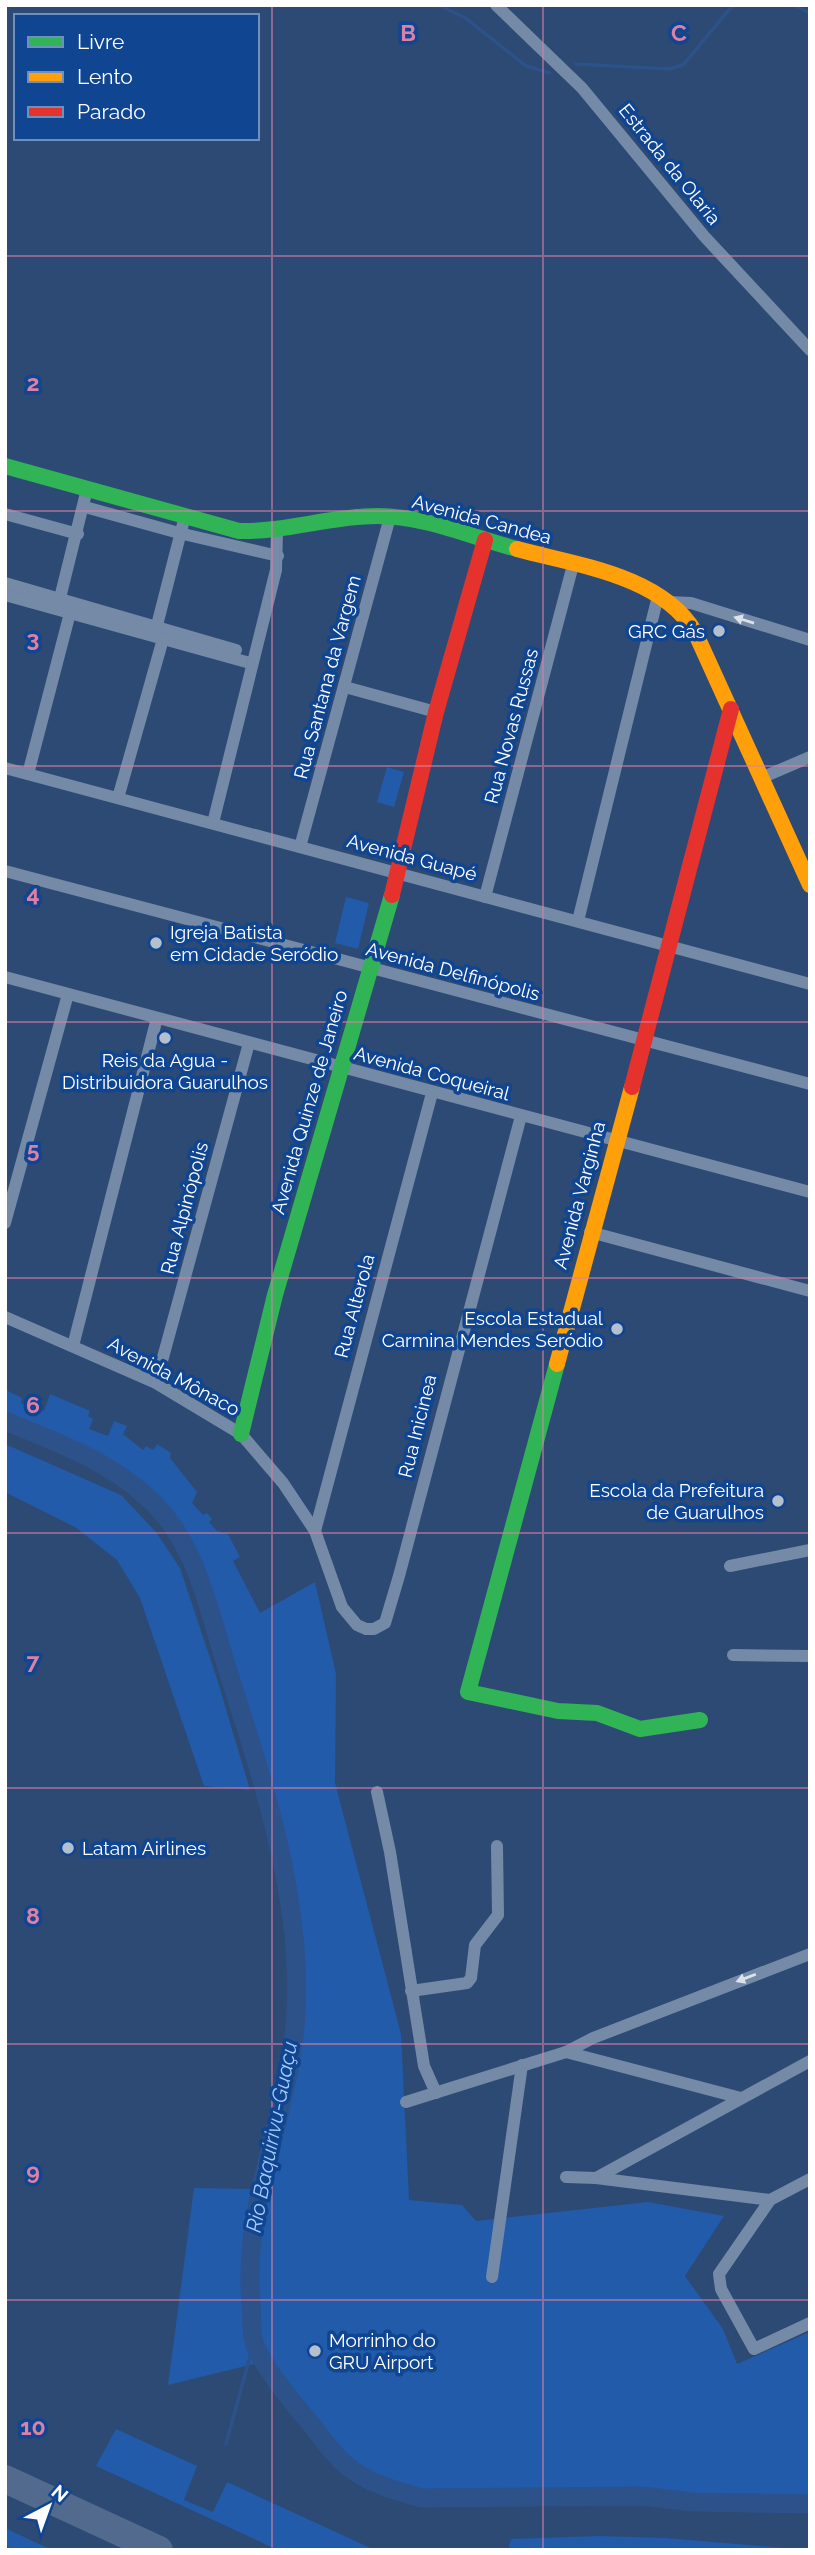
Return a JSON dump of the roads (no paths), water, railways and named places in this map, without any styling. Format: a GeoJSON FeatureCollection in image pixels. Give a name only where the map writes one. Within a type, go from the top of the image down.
{"type":"FeatureCollection","features":[{"type":"Feature","properties":{"kind":"street","name":"Estrada da Olaria"},"geometry":{"type":"LineString","coordinates":[[496,5],[582,88],[704,236],[810,350]]}},
{"type":"Feature","properties":{"kind":"street","name":"Avenida Candea"},"geometry":{"type":"LineString","coordinates":[[5,466],[239,531],[277,531],[358,518],[390,517],[573,565],[634,584],[663,599]]}},
{"type":"Feature","properties":{"kind":"street"},"geometry":{"type":"LineString","coordinates":[[28,774],[88,489]]}},
{"type":"Feature","properties":{"kind":"street"},"geometry":{"type":"LineString","coordinates":[[85,507],[278,556]]}},
{"type":"Feature","properties":{"kind":"street"},"geometry":{"type":"LineString","coordinates":[[5,514],[78,534]]}},
{"type":"Feature","properties":{"kind":"street"},"geometry":{"type":"LineString","coordinates":[[118,798],[185,516]]}},
{"type":"Feature","properties":{"kind":"street","name":"Rua Santana da Vargem"},"geometry":{"type":"LineString","coordinates":[[300,847],[390,517]]}},
{"type":"Feature","properties":{"kind":"street"},"geometry":{"type":"LineString","coordinates":[[213,823],[278,556],[277,531]]}},
{"type":"Feature","properties":{"kind":"street","name":"Avenida Quinze de Janeiro"},"geometry":{"type":"LineString","coordinates":[[241,1434],[275,1295],[398,873],[436,712],[485,540]]}},
{"type":"Feature","properties":{"kind":"street","name":"Rua Novas Russas"},"geometry":{"type":"LineString","coordinates":[[485,897],[573,565]]}},
{"type":"Feature","properties":{"kind":"street"},"geometry":{"type":"LineString","coordinates":[[5,583],[63,607]]}},
{"type":"Feature","properties":{"kind":"street"},"geometry":{"type":"LineString","coordinates":[[5,595],[63,607],[250,663]]}},
{"type":"Feature","properties":{"kind":"street"},"geometry":{"type":"LineString","coordinates":[[663,599],[691,603],[810,640]]}},
{"type":"Feature","properties":{"kind":"street"},"geometry":{"type":"LineString","coordinates":[[663,599],[691,624],[761,778],[805,862],[810,885]]}},
{"type":"Feature","properties":{"kind":"street"},"geometry":{"type":"LineString","coordinates":[[578,921],[663,599]]}},
{"type":"Feature","properties":{"kind":"street"},"geometry":{"type":"LineString","coordinates":[[158,634],[236,649]]}},
{"type":"Feature","properties":{"kind":"street"},"geometry":{"type":"LineString","coordinates":[[345,687],[436,712]]}},
{"type":"Feature","properties":{"kind":"street","name":"Avenida Varginha"},"geometry":{"type":"LineString","coordinates":[[700,1720],[640,1729],[597,1713],[558,1711],[468,1692],[590,1233],[670,946],[731,709]]}},
{"type":"Feature","properties":{"kind":"street"},"geometry":{"type":"LineString","coordinates":[[761,778],[810,757]]}},
{"type":"Feature","properties":{"kind":"street","name":"Avenida Guapé"},"geometry":{"type":"LineString","coordinates":[[5,768],[810,984]]}},
{"type":"Feature","properties":{"kind":"street","name":"Avenida Delfinópolis"},"geometry":{"type":"LineString","coordinates":[[5,872],[810,1084]]}},
{"type":"Feature","properties":{"kind":"street","name":"Avenida Coqueiral"},"geometry":{"type":"LineString","coordinates":[[5,977],[810,1192]]}},
{"type":"Feature","properties":{"kind":"street"},"geometry":{"type":"LineString","coordinates":[[5,1223],[68,994]]}},
{"type":"Feature","properties":{"kind":"street"},"geometry":{"type":"LineString","coordinates":[[73,1346],[157,1018]]}},
{"type":"Feature","properties":{"kind":"street","name":"Rua Alpinópolis"},"geometry":{"type":"LineString","coordinates":[[156,1384],[248,1043]]}},
{"type":"Feature","properties":{"kind":"street","name":"Rua Alterola"},"geometry":{"type":"LineString","coordinates":[[315,1531],[432,1093]]}},
{"type":"Feature","properties":{"kind":"street","name":"Rua Inicinea"},"geometry":{"type":"LineString","coordinates":[[385,1623],[522,1116]]}},
{"type":"Feature","properties":{"kind":"street"},"geometry":{"type":"LineString","coordinates":[[590,1233],[810,1291]]}},
{"type":"Feature","properties":{"kind":"street","name":"Avenida Mônaco"},"geometry":{"type":"LineString","coordinates":[[5,1317],[156,1384],[241,1434],[283,1483],[315,1531],[348,1617],[366,1629],[374,1629],[385,1623]]}},
{"type":"Feature","properties":{"kind":"street"},"geometry":{"type":"LineString","coordinates":[[730,1566],[810,1550]]}},
{"type":"Feature","properties":{"kind":"street"},"geometry":{"type":"LineString","coordinates":[[733,1655],[810,1656]]}},
{"type":"Feature","properties":{"kind":"street"},"geometry":{"type":"LineString","coordinates":[[377,1792],[390,1852],[424,2066],[436,2093]]}},
{"type":"Feature","properties":{"kind":"street"},"geometry":{"type":"LineString","coordinates":[[411,1991],[467,1983],[471,1978],[475,1945],[498,1915],[497,1846]]}},
{"type":"Feature","properties":{"kind":"street"},"geometry":{"type":"LineString","coordinates":[[406,2102],[566,2052],[593,2038],[810,1954]]}},
{"type":"Feature","properties":{"kind":"street"},"geometry":{"type":"LineString","coordinates":[[593,2038],[592,2047],[601,2061]]}},
{"type":"Feature","properties":{"kind":"street"},"geometry":{"type":"LineString","coordinates":[[566,2052],[741,2098]]}},
{"type":"Feature","properties":{"kind":"street"},"geometry":{"type":"LineString","coordinates":[[596,2178],[810,2061]]}},
{"type":"Feature","properties":{"kind":"street"},"geometry":{"type":"LineString","coordinates":[[492,2277],[522,2065]]}},
{"type":"Feature","properties":{"kind":"street"},"geometry":{"type":"LineString","coordinates":[[566,2176],[770,2200]]}},
{"type":"Feature","properties":{"kind":"street"},"geometry":{"type":"LineString","coordinates":[[810,2179],[770,2200],[719,2274],[721,2289],[754,2349],[810,2323]]}},
{"type":"Feature","properties":{"kind":"waterway"},"geometry":{"type":"LineString","coordinates":[[438,5],[464,17],[526,66],[550,73]]}},
{"type":"Feature","properties":{"kind":"waterway"},"geometry":{"type":"LineString","coordinates":[[576,64],[670,69],[683,65],[733,5]]}},
{"type":"Feature","properties":{"kind":"waterway"},"geometry":{"type":"LineString","coordinates":[[793,5],[810,13]]}},
{"type":"Feature","properties":{"kind":"waterway","name":"Rio Baquirivu-Guaçu"},"geometry":{"type":"LineString","coordinates":[[5,1421],[68,1447],[107,1468],[144,1494],[173,1527],[201,1584],[266,1794],[293,1924],[296,2012],[286,2085],[254,2229],[250,2266],[251,2303],[252,2328],[257,2350],[284,2390],[329,2448],[346,2465],[372,2482],[422,2498],[642,2496],[692,2502],[810,2504]]}},
{"type":"Feature","properties":{"kind":"waterway"},"geometry":{"type":"LineString","coordinates":[[226,2444],[254,2342]]}},
{"type":"Feature","properties":{"kind":"place","name":"GRC Gás"},"geometry":{"type":"Point","coordinates":[719,631]}},
{"type":"Feature","properties":{"kind":"place","name":"Igreja Batista em Cidade Seródio"},"geometry":{"type":"Point","coordinates":[156,943]}},
{"type":"Feature","properties":{"kind":"place","name":"Reis da Agua - Distribuidora Guarulhos"},"geometry":{"type":"Point","coordinates":[165,1038]}},
{"type":"Feature","properties":{"kind":"place","name":"Escola Estadual Carmina Mendes Seródio"},"geometry":{"type":"Point","coordinates":[617,1329]}},
{"type":"Feature","properties":{"kind":"place","name":"Escola da Prefeitura de Guarulhos"},"geometry":{"type":"Point","coordinates":[778,1501]}},
{"type":"Feature","properties":{"kind":"place","name":"Latam Airlines"},"geometry":{"type":"Point","coordinates":[68,1848]}},
{"type":"Feature","properties":{"kind":"place","name":"Morrinho do GRU Airport"},"geometry":{"type":"Point","coordinates":[315,2351]}}]}
